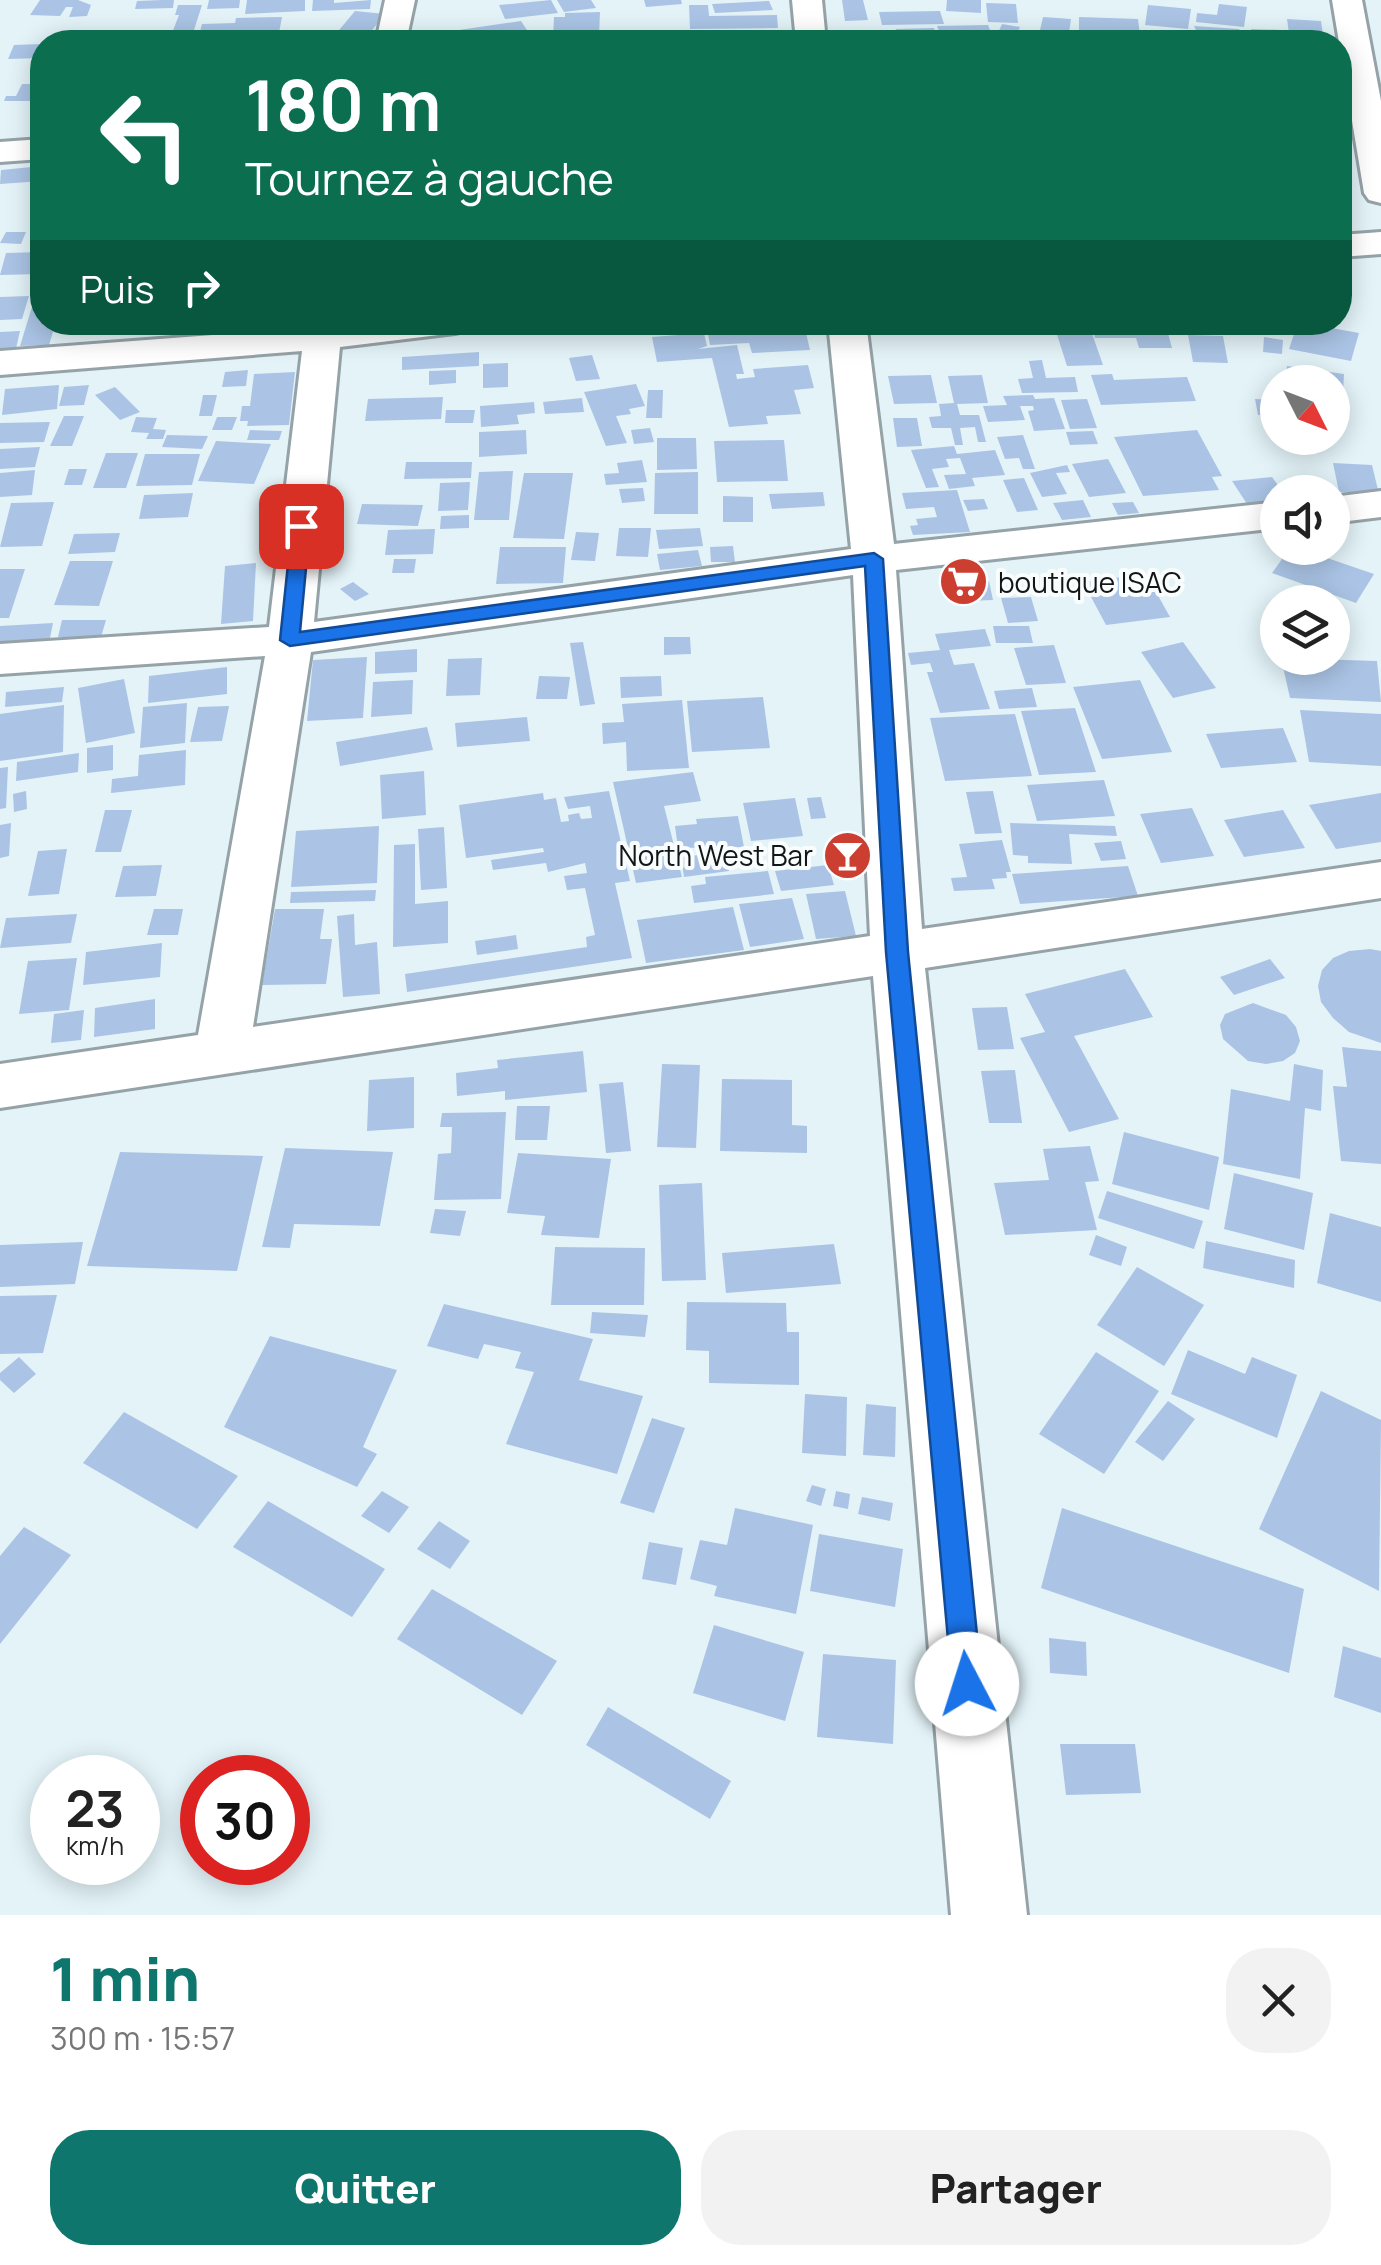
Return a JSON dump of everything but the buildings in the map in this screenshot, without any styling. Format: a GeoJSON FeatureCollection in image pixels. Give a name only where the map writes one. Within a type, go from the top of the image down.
{"type":"FeatureCollection","features":[{"type":"Feature","properties":{"kind":"street"},"geometry":{"type":"LineString","coordinates":[[394,30],[400,0]]}},
{"type":"Feature","properties":{"kind":"street"},"geometry":{"type":"LineString","coordinates":[[807,0],[810,30]]}},
{"type":"Feature","properties":{"kind":"street"},"geometry":{"type":"LineString","coordinates":[[1346,0],[1348,30]]}},
{"type":"Feature","properties":{"kind":"street"},"geometry":{"type":"LineString","coordinates":[[1352,66],[1381,193]]}},
{"type":"Feature","properties":{"kind":"street"},"geometry":{"type":"LineString","coordinates":[[0,152],[30,150]]}},
{"type":"Feature","properties":{"kind":"street"},"geometry":{"type":"LineString","coordinates":[[1352,245],[1381,243]]}},
{"type":"Feature","properties":{"kind":"street"},"geometry":{"type":"LineString","coordinates":[[0,363],[273,335]]}},
{"type":"Feature","properties":{"kind":"street"},"geometry":{"type":"LineString","coordinates":[[222,1053],[290,640],[321,335]]}},
{"type":"Feature","properties":{"kind":"street"},"geometry":{"type":"LineString","coordinates":[[848,335],[874,559],[897,952],[989,1915]]}},
{"type":"Feature","properties":{"kind":"street"},"geometry":{"type":"LineString","coordinates":[[1350,508],[1381,504]]}},
{"type":"Feature","properties":{"kind":"street"},"geometry":{"type":"LineString","coordinates":[[0,659],[290,640],[874,559],[1260,518]]}},
{"type":"Feature","properties":{"kind":"street"},"geometry":{"type":"LineString","coordinates":[[0,1086],[1381,880]]}},
{"type":"Feature","properties":{"kind":"place","name":"boutique ISAC"},"geometry":{"type":"Point","coordinates":[963,582]}},
{"type":"Feature","properties":{"kind":"place","name":"North West Bar"},"geometry":{"type":"Point","coordinates":[848,855]}},
{"type":"Feature","properties":{"kind":"route"},"geometry":{"type":"LineString","coordinates":[[301,526],[290,640],[874,559],[897,952],[967,1684]]}}]}
